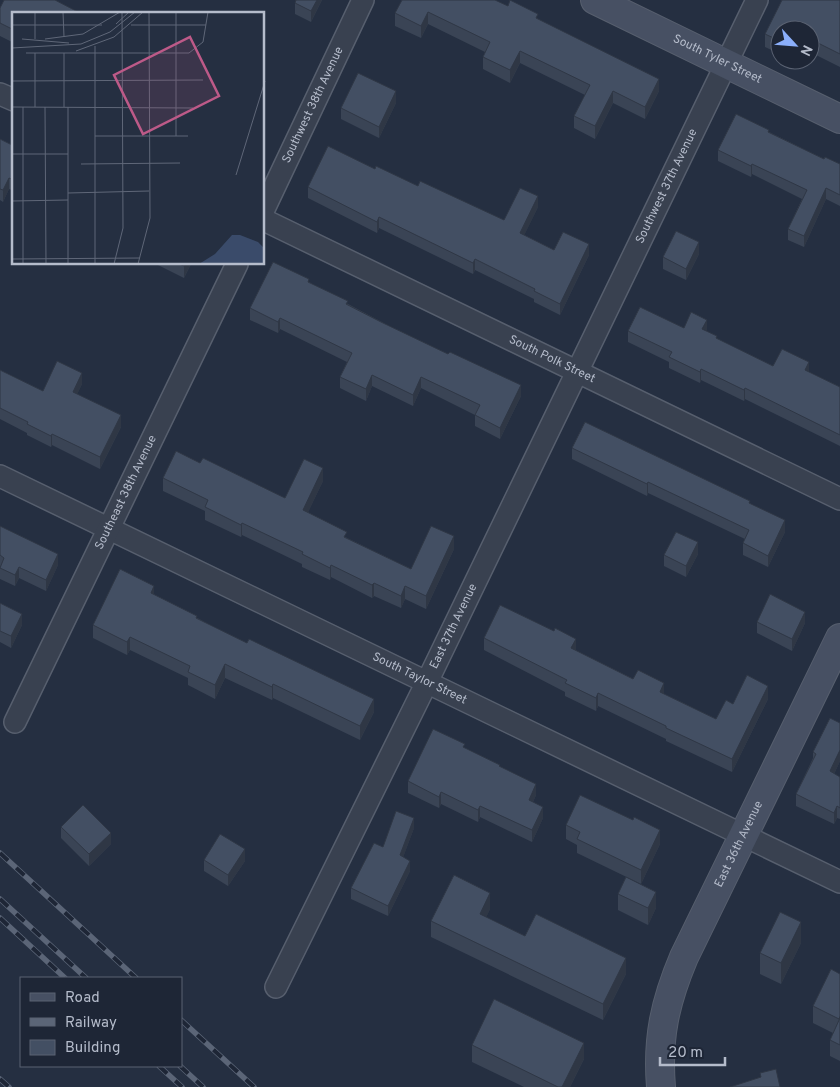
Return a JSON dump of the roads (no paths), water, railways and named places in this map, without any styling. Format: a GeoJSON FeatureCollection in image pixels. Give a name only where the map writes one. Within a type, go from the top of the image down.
{"type":"FeatureCollection","features":[{"type":"Feature","properties":{"kind":"main road","name":"South Tyler Street"},"geometry":{"type":"LineString","coordinates":[[594,0],[840,119]]}},
{"type":"Feature","properties":{"kind":"main road","name":"East 36th Avenue"},"geometry":{"type":"LineString","coordinates":[[661,1087],[659,1058],[670,989],[840,638]]}},
{"type":"Feature","properties":{"kind":"street","name":"Southwest 38th Avenue"},"geometry":{"type":"LineString","coordinates":[[265,207],[363,0]]}},
{"type":"Feature","properties":{"kind":"street","name":"Southwest 37th Avenue"},"geometry":{"type":"LineString","coordinates":[[577,372],[757,0]]}},
{"type":"Feature","properties":{"kind":"street"},"geometry":{"type":"LineString","coordinates":[[0,94],[12,99]]}},
{"type":"Feature","properties":{"kind":"street","name":"South Polk Street"},"geometry":{"type":"LineString","coordinates":[[265,220],[840,499]]}},
{"type":"Feature","properties":{"kind":"street","name":"Southeast 38th Avenue"},"geometry":{"type":"LineString","coordinates":[[15,722],[237,265]]}},
{"type":"Feature","properties":{"kind":"street","name":"East 37th Avenue"},"geometry":{"type":"LineString","coordinates":[[276,987],[427,682],[577,372]]}},
{"type":"Feature","properties":{"kind":"street","name":"South Taylor Street"},"geometry":{"type":"LineString","coordinates":[[0,476],[840,882]]}},
{"type":"Feature","properties":{"kind":"railway"},"geometry":{"type":"LineString","coordinates":[[0,853],[135,977]]}},
{"type":"Feature","properties":{"kind":"railway"},"geometry":{"type":"LineString","coordinates":[[0,899],[85,977]]}},
{"type":"Feature","properties":{"kind":"railway"},"geometry":{"type":"LineString","coordinates":[[0,918],[64,977]]}},
{"type":"Feature","properties":{"kind":"railway"},"geometry":{"type":"LineString","coordinates":[[182,1021],[254,1087]]}},
{"type":"Feature","properties":{"kind":"railway"},"geometry":{"type":"LineString","coordinates":[[160,1067],[182,1087]]}},
{"type":"Feature","properties":{"kind":"railway"},"geometry":{"type":"LineString","coordinates":[[181,1067],[203,1087]]}},
{"type":"Feature","properties":{"kind":"railway"},"geometry":{"type":"LineString","coordinates":[[0,1079],[9,1087]]}}]}
